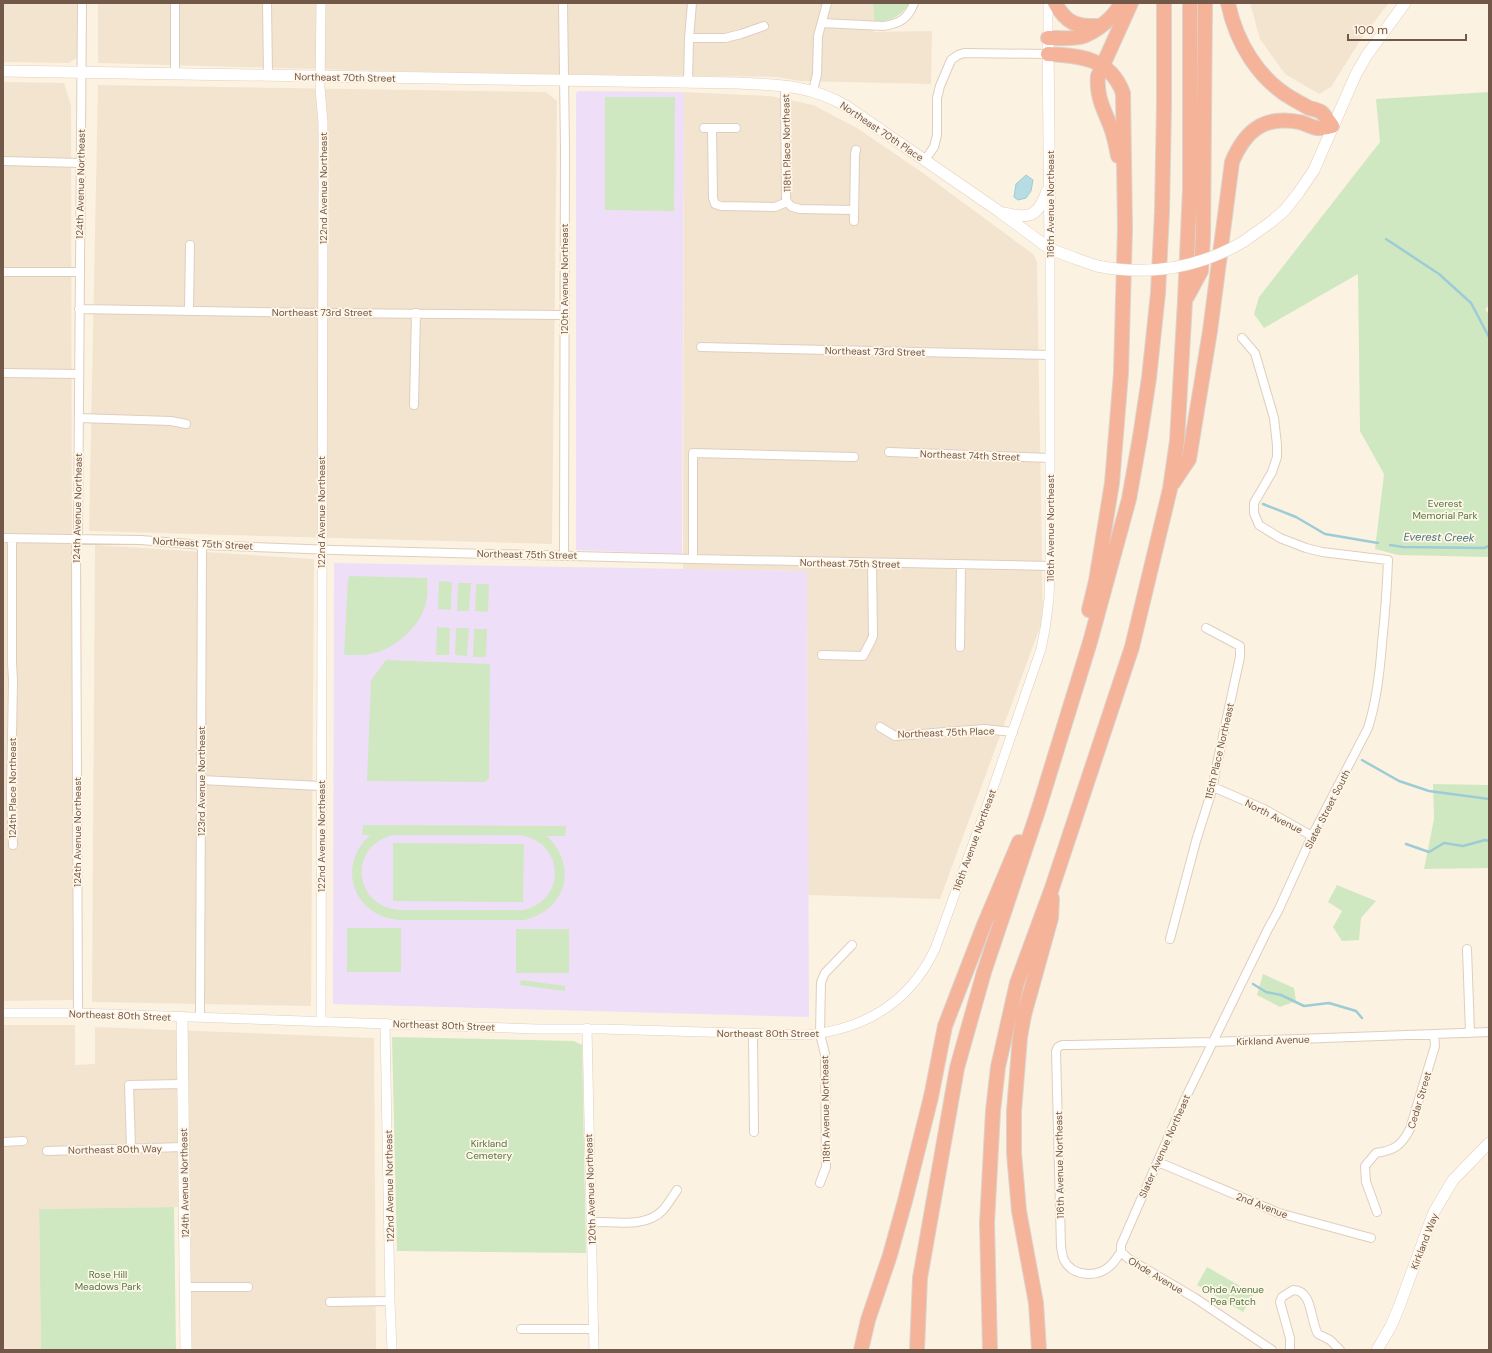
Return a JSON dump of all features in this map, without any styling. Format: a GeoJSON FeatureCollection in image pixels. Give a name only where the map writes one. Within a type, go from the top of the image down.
{"type":"FeatureCollection","features":[{"type":"Feature","properties":{"kind":"highway"},"geometry":{"type":"LineString","coordinates":[[1055,3],[1062,15],[1068,20],[1088,27],[1099,26]]}},
{"type":"Feature","properties":{"kind":"highway"},"geometry":{"type":"LineString","coordinates":[[1048,38],[1081,36],[1090,33],[1108,20],[1121,3]]}},
{"type":"Feature","properties":{"kind":"highway"},"geometry":{"type":"LineString","coordinates":[[1125,195],[1116,141],[1098,95],[1098,76],[1131,3]]}},
{"type":"Feature","properties":{"kind":"highway"},"geometry":{"type":"LineString","coordinates":[[917,1350],[920,1278],[957,1068],[984,972],[1038,811],[1090,642],[1129,499],[1150,371],[1158,293],[1162,212],[1164,3]]}},
{"type":"Feature","properties":{"kind":"highway"},"geometry":{"type":"LineString","coordinates":[[990,1350],[988,1223],[993,1111],[998,1067],[1017,983],[1052,888],[1132,647],[1170,489],[1179,424],[1186,301],[1190,189],[1190,3]]}},
{"type":"Feature","properties":{"kind":"highway"},"geometry":{"type":"LineString","coordinates":[[1186,301],[1200,271],[1203,237],[1205,3]]}},
{"type":"Feature","properties":{"kind":"highway"},"geometry":{"type":"LineString","coordinates":[[1228,3],[1240,40],[1256,65],[1277,88],[1307,107],[1321,112],[1332,126]]}},
{"type":"Feature","properties":{"kind":"highway"},"geometry":{"type":"LineString","coordinates":[[1048,54],[1076,56],[1103,65],[1113,74],[1123,93],[1125,195],[1120,388],[1112,483],[1096,581],[1087,621],[1090,642]]}},
{"type":"Feature","properties":{"kind":"highway"},"geometry":{"type":"LineString","coordinates":[[1170,489],[1189,459],[1210,331],[1232,162],[1246,136],[1254,129],[1266,123],[1279,120],[1302,122],[1318,128],[1332,126]]}},
{"type":"Feature","properties":{"kind":"highway"},"geometry":{"type":"LineString","coordinates":[[861,1350],[868,1320],[890,1255],[905,1201],[931,1096],[945,1026],[984,925],[1026,824],[1038,811]]}},
{"type":"Feature","properties":{"kind":"highway"},"geometry":{"type":"LineString","coordinates":[[1039,1350],[1036,1303],[1019,1211],[1014,1153],[1014,1111],[1020,1037],[1024,1015],[1052,918],[1052,888]]}},
{"type":"Feature","properties":{"kind":"main road","name":"Northeast 70th Place"},"geometry":{"type":"LineString","coordinates":[[688,83],[785,85],[828,96],[846,106],[926,160],[1050,249],[1097,266],[1141,271],[1172,268],[1202,261],[1231,249],[1271,222],[1284,210],[1314,170],[1332,126],[1356,74],[1367,55],[1405,3]]}},
{"type":"Feature","properties":{"kind":"main road","name":"116th Avenue Northeast"},"geometry":{"type":"LineString","coordinates":[[1048,38],[1050,249]]}},
{"type":"Feature","properties":{"kind":"main road","name":"Northeast 70th Street"},"geometry":{"type":"LineString","coordinates":[[3,71],[688,83]]}},
{"type":"Feature","properties":{"kind":"main road"},"geometry":{"type":"LineString","coordinates":[[1000,212],[1023,217],[1039,210],[1043,204],[1049,184]]}},
{"type":"Feature","properties":{"kind":"main road","name":"124th Avenue Northeast"},"geometry":{"type":"LineString","coordinates":[[182,1017],[186,1350]]}},
{"type":"Feature","properties":{"kind":"main road","name":"Kirkland Way"},"geometry":{"type":"LineString","coordinates":[[1377,1350],[1391,1326],[1399,1307],[1434,1212],[1453,1180],[1489,1143]]}},
{"type":"Feature","properties":{"kind":"street","name":"124th Avenue Northeast"},"geometry":{"type":"LineString","coordinates":[[78,1013],[76,549],[78,539],[82,3]]}},
{"type":"Feature","properties":{"kind":"street"},"geometry":{"type":"LineString","coordinates":[[267,3],[268,75]]}},
{"type":"Feature","properties":{"kind":"street","name":"122nd Avenue Northeast"},"geometry":{"type":"LineString","coordinates":[[321,3],[321,76],[323,124],[321,1020]]}},
{"type":"Feature","properties":{"kind":"street","name":"120th Avenue Northeast"},"geometry":{"type":"LineString","coordinates":[[563,3],[565,148],[564,555]]}},
{"type":"Feature","properties":{"kind":"street"},"geometry":{"type":"LineString","coordinates":[[688,83],[689,38],[692,3]]}},
{"type":"Feature","properties":{"kind":"street"},"geometry":{"type":"LineString","coordinates":[[813,91],[817,74],[818,36],[827,3]]}},
{"type":"Feature","properties":{"kind":"street"},"geometry":{"type":"LineString","coordinates":[[822,23],[883,26],[892,25],[901,21],[911,12],[914,3]]}},
{"type":"Feature","properties":{"kind":"street","name":"116th Avenue Northeast"},"geometry":{"type":"LineString","coordinates":[[1048,3],[1048,38]]}},
{"type":"Feature","properties":{"kind":"street"},"geometry":{"type":"LineString","coordinates":[[175,4],[175,74]]}},
{"type":"Feature","properties":{"kind":"street"},"geometry":{"type":"LineString","coordinates":[[689,38],[725,38],[764,26]]}},
{"type":"Feature","properties":{"kind":"street"},"geometry":{"type":"LineString","coordinates":[[926,160],[934,147],[938,135],[938,98],[940,86],[951,60],[954,57],[964,53],[1048,54]]}},
{"type":"Feature","properties":{"kind":"street","name":"118th Place Northeast"},"geometry":{"type":"LineString","coordinates":[[785,85],[787,202]]}},
{"type":"Feature","properties":{"kind":"street"},"geometry":{"type":"LineString","coordinates":[[704,128],[736,128]]}},
{"type":"Feature","properties":{"kind":"street"},"geometry":{"type":"LineString","coordinates":[[712,128],[713,198],[716,204],[721,206],[775,207],[787,202],[792,207],[800,210],[854,210]]}},
{"type":"Feature","properties":{"kind":"street"},"geometry":{"type":"LineString","coordinates":[[854,221],[854,154],[856,150]]}},
{"type":"Feature","properties":{"kind":"street"},"geometry":{"type":"LineString","coordinates":[[3,162],[80,163]]}},
{"type":"Feature","properties":{"kind":"street"},"geometry":{"type":"LineString","coordinates":[[189,310],[190,245]]}},
{"type":"Feature","properties":{"kind":"street","name":"116th Avenue Northeast"},"geometry":{"type":"LineString","coordinates":[[881,1012],[909,988],[928,964],[933,954],[1013,732],[1041,649],[1049,599],[1050,566],[1050,249]]}},
{"type":"Feature","properties":{"kind":"street"},"geometry":{"type":"LineString","coordinates":[[3,272],[79,272]]}},
{"type":"Feature","properties":{"kind":"street","name":"Northeast 73rd Street"},"geometry":{"type":"LineString","coordinates":[[79,309],[322,313],[564,314]]}},
{"type":"Feature","properties":{"kind":"street"},"geometry":{"type":"LineString","coordinates":[[414,405],[416,313]]}},
{"type":"Feature","properties":{"kind":"street","name":"Slater Street South"},"geometry":{"type":"LineString","coordinates":[[1212,1042],[1278,911],[1312,836],[1368,728],[1380,668],[1388,560],[1322,552],[1306,548],[1280,538],[1260,525],[1254,513],[1254,503],[1272,472],[1277,457],[1277,445],[1274,418],[1255,354],[1242,338]]}},
{"type":"Feature","properties":{"kind":"street","name":"Northeast 73rd Street"},"geometry":{"type":"LineString","coordinates":[[701,347],[1050,355]]}},
{"type":"Feature","properties":{"kind":"street"},"geometry":{"type":"LineString","coordinates":[[3,373],[79,374]]}},
{"type":"Feature","properties":{"kind":"street"},"geometry":{"type":"LineString","coordinates":[[79,418],[171,421],[186,424]]}},
{"type":"Feature","properties":{"kind":"street","name":"Northeast 74th Street"},"geometry":{"type":"LineString","coordinates":[[889,452],[1050,458]]}},
{"type":"Feature","properties":{"kind":"street"},"geometry":{"type":"LineString","coordinates":[[693,559],[693,453],[854,457]]}},
{"type":"Feature","properties":{"kind":"street","name":"Northeast 75th Street"},"geometry":{"type":"LineString","coordinates":[[3,538],[140,540],[202,545],[693,559],[1050,566]]}},
{"type":"Feature","properties":{"kind":"street","name":"124th Place Northeast"},"geometry":{"type":"LineString","coordinates":[[12,538],[13,681],[11,797],[13,845]]}},
{"type":"Feature","properties":{"kind":"street","name":"123rd Avenue Northeast"},"geometry":{"type":"LineString","coordinates":[[200,1017],[202,545]]}},
{"type":"Feature","properties":{"kind":"street"},"geometry":{"type":"LineString","coordinates":[[822,655],[863,656],[873,636],[872,563]]}},
{"type":"Feature","properties":{"kind":"street"},"geometry":{"type":"LineString","coordinates":[[960,647],[961,565]]}},
{"type":"Feature","properties":{"kind":"street","name":"115th Place Northeast"},"geometry":{"type":"LineString","coordinates":[[1170,939],[1196,841],[1213,787],[1240,657],[1240,646],[1206,628]]}},
{"type":"Feature","properties":{"kind":"street","name":"Northeast 75th Place"},"geometry":{"type":"LineString","coordinates":[[880,727],[895,736],[984,729],[1013,732]]}},
{"type":"Feature","properties":{"kind":"street"},"geometry":{"type":"LineString","coordinates":[[201,780],[321,786]]}},
{"type":"Feature","properties":{"kind":"street","name":"North Avenue"},"geometry":{"type":"LineString","coordinates":[[1213,787],[1264,809],[1312,836]]}},
{"type":"Feature","properties":{"kind":"street","name":"118th Avenue Northeast"},"geometry":{"type":"LineString","coordinates":[[820,1183],[826,1168],[825,1054],[820,1034],[821,982],[825,973],[852,945]]}},
{"type":"Feature","properties":{"kind":"street"},"geometry":{"type":"LineString","coordinates":[[1467,948],[1470,1033]]}},
{"type":"Feature","properties":{"kind":"street","name":"Northeast 80th Street"},"geometry":{"type":"LineString","coordinates":[[3,1013],[78,1013],[321,1020],[537,1029],[587,1028],[807,1035],[820,1034],[849,1027],[881,1012]]}},
{"type":"Feature","properties":{"kind":"street","name":"122nd Avenue Northeast"},"geometry":{"type":"LineString","coordinates":[[385,1023],[392,1350]]}},
{"type":"Feature","properties":{"kind":"street","name":"120th Avenue Northeast"},"geometry":{"type":"LineString","coordinates":[[587,1028],[594,1350]]}},
{"type":"Feature","properties":{"kind":"street","name":"Kirkland Avenue"},"geometry":{"type":"LineString","coordinates":[[1058,1047],[1062,1045],[1212,1042],[1489,1032]]}},
{"type":"Feature","properties":{"kind":"street"},"geometry":{"type":"LineString","coordinates":[[752,1034],[754,1132]]}},
{"type":"Feature","properties":{"kind":"street","name":"Cedar Street"},"geometry":{"type":"LineString","coordinates":[[1377,1212],[1366,1182],[1365,1166],[1376,1153],[1390,1151],[1399,1145],[1404,1140],[1410,1129],[1435,1046],[1434,1035]]}},
{"type":"Feature","properties":{"kind":"street","name":"Slater Avenue Northeast"},"geometry":{"type":"LineString","coordinates":[[1121,1252],[1121,1245],[1184,1099],[1212,1042]]}},
{"type":"Feature","properties":{"kind":"street","name":"116th Avenue Northeast"},"geometry":{"type":"LineString","coordinates":[[1058,1047],[1056,1051],[1061,1247],[1065,1261],[1072,1269],[1083,1274],[1093,1274],[1102,1271],[1111,1265],[1121,1252]]}},
{"type":"Feature","properties":{"kind":"street"},"geometry":{"type":"LineString","coordinates":[[131,1148],[129,1085],[182,1084]]}},
{"type":"Feature","properties":{"kind":"street"},"geometry":{"type":"LineString","coordinates":[[3,1142],[23,1141]]}},
{"type":"Feature","properties":{"kind":"street","name":"Northeast 80th Way"},"geometry":{"type":"LineString","coordinates":[[47,1151],[183,1148]]}},
{"type":"Feature","properties":{"kind":"street","name":"2nd Avenue"},"geometry":{"type":"LineString","coordinates":[[1158,1162],[1279,1213],[1371,1238]]}},
{"type":"Feature","properties":{"kind":"street"},"geometry":{"type":"LineString","coordinates":[[591,1222],[637,1223],[651,1219],[662,1211],[678,1190]]}},
{"type":"Feature","properties":{"kind":"street","name":"Ohde Avenue"},"geometry":{"type":"LineString","coordinates":[[1121,1252],[1125,1256],[1195,1298],[1272,1350]]}},
{"type":"Feature","properties":{"kind":"street"},"geometry":{"type":"LineString","coordinates":[[185,1287],[248,1287]]}},
{"type":"Feature","properties":{"kind":"street"},"geometry":{"type":"LineString","coordinates":[[1290,1350],[1290,1338],[1280,1302],[1282,1297],[1288,1292],[1297,1290],[1307,1298],[1318,1334],[1330,1340],[1340,1350]]}},
{"type":"Feature","properties":{"kind":"street"},"geometry":{"type":"LineString","coordinates":[[330,1302],[390,1301]]}},
{"type":"Feature","properties":{"kind":"street"},"geometry":{"type":"LineString","coordinates":[[521,1329],[594,1329]]}},
{"type":"Feature","properties":{"kind":"shaded area"},"geometry":{"type":"Polygon","coordinates":[[[3,3],[78,3],[78,57],[69,63],[3,62],[3,3]]]}},
{"type":"Feature","properties":{"kind":"shaded area"},"geometry":{"type":"Polygon","coordinates":[[[98,3],[873,3],[874,32],[932,31],[931,84],[800,81],[776,77],[459,73],[98,63],[98,3]]]}},
{"type":"Feature","properties":{"kind":"shaded area"},"geometry":{"type":"Polygon","coordinates":[[[1250,3],[1389,3],[1363,36],[1331,87],[1319,94],[1285,74],[1260,39],[1250,3]]]}},
{"type":"Feature","properties":{"kind":"shaded area"},"geometry":{"type":"Polygon","coordinates":[[[3,82],[64,83],[71,105],[73,1000],[3,1001],[3,82]]]}},
{"type":"Feature","properties":{"kind":"shaded area"},"geometry":{"type":"Polygon","coordinates":[[[98,85],[546,92],[557,101],[552,544],[89,531],[98,85]]]}},
{"type":"Feature","properties":{"kind":"shaded area"},"geometry":{"type":"Polygon","coordinates":[[[578,91],[684,92],[682,554],[576,550],[576,93],[578,91]]]}},
{"type":"Feature","properties":{"kind":"shaded area"},"geometry":{"type":"Polygon","coordinates":[[[684,92],[770,96],[813,105],[857,128],[923,173],[1033,254],[1037,262],[1043,619],[940,899],[808,895],[807,571],[683,569],[684,92]]]}},
{"type":"Feature","properties":{"kind":"shaded area"},"geometry":{"type":"Polygon","coordinates":[[[95,545],[314,559],[311,1006],[92,1002],[95,545]]]}},
{"type":"Feature","properties":{"kind":"shaded area"},"geometry":{"type":"Polygon","coordinates":[[[334,563],[807,571],[809,1017],[333,1004],[334,563]]]}},
{"type":"Feature","properties":{"kind":"shaded area"},"geometry":{"type":"Polygon","coordinates":[[[3,1025],[75,1025],[75,1065],[95,1064],[95,1027],[374,1038],[376,1350],[192,1350],[190,1207],[39,1209],[41,1350],[3,1350],[3,1025]]]}},
{"type":"Feature","properties":{"kind":"green space"},"geometry":{"type":"Polygon","coordinates":[[[873,3],[909,3],[903,12],[894,18],[885,21],[874,21],[873,3]]]}},
{"type":"Feature","properties":{"kind":"green space","name":"Everest Memorial Park"},"geometry":{"type":"Polygon","coordinates":[[[1489,92],[1489,305],[1485,310],[1489,313],[1489,557],[1398,555],[1375,549],[1384,474],[1360,431],[1358,274],[1264,328],[1254,314],[1259,297],[1380,142],[1376,99],[1489,92]]]}},
{"type":"Feature","properties":{"kind":"green space"},"geometry":{"type":"Polygon","coordinates":[[[605,97],[675,97],[674,211],[605,210],[605,97]]]}},
{"type":"Feature","properties":{"kind":"green space"},"geometry":{"type":"Polygon","coordinates":[[[350,576],[427,578],[428,590],[426,601],[417,623],[399,641],[385,649],[370,654],[344,655],[348,579],[350,576]]]}},
{"type":"Feature","properties":{"kind":"green space"},"geometry":{"type":"Polygon","coordinates":[[[439,581],[452,582],[451,610],[438,609],[439,581]]]}},
{"type":"Feature","properties":{"kind":"green space"},"geometry":{"type":"Polygon","coordinates":[[[458,583],[471,583],[469,611],[457,611],[458,583]]]}},
{"type":"Feature","properties":{"kind":"green space"},"geometry":{"type":"Polygon","coordinates":[[[476,584],[489,584],[488,612],[475,611],[476,584]]]}},
{"type":"Feature","properties":{"kind":"green space"},"geometry":{"type":"Polygon","coordinates":[[[437,627],[450,628],[449,655],[436,655],[437,627]]]}},
{"type":"Feature","properties":{"kind":"green space"},"geometry":{"type":"Polygon","coordinates":[[[456,628],[469,628],[467,656],[455,655],[456,628]]]}},
{"type":"Feature","properties":{"kind":"green space"},"geometry":{"type":"Polygon","coordinates":[[[474,629],[487,629],[486,657],[473,657],[474,629]]]}},
{"type":"Feature","properties":{"kind":"green space"},"geometry":{"type":"Polygon","coordinates":[[[386,660],[490,664],[489,778],[485,782],[367,781],[371,680],[386,660]]]}},
{"type":"Feature","properties":{"kind":"green space"},"geometry":{"type":"Polygon","coordinates":[[[1433,784],[1489,785],[1489,868],[1424,869],[1434,819],[1433,784]]]}},
{"type":"Feature","properties":{"kind":"green space"},"geometry":{"type":"Polygon","coordinates":[[[363,825],[566,826],[565,836],[547,836],[557,848],[563,860],[565,873],[563,885],[559,896],[551,906],[539,914],[525,920],[399,920],[383,916],[370,909],[361,900],[354,888],[352,874],[354,861],[360,847],[370,835],[362,835],[363,825]],[[393,835],[378,841],[368,851],[363,863],[362,875],[365,887],[372,898],[384,906],[399,910],[524,910],[538,904],[548,894],[554,883],[555,870],[552,858],[545,847],[533,839],[518,835],[393,835]]]}},
{"type":"Feature","properties":{"kind":"green space"},"geometry":{"type":"Polygon","coordinates":[[[393,843],[524,844],[523,902],[393,901],[393,843]]]}},
{"type":"Feature","properties":{"kind":"green space"},"geometry":{"type":"Polygon","coordinates":[[[1337,885],[1376,901],[1361,918],[1359,940],[1342,941],[1333,927],[1342,911],[1328,902],[1337,885]]]}},
{"type":"Feature","properties":{"kind":"green space"},"geometry":{"type":"Polygon","coordinates":[[[347,928],[401,928],[401,972],[347,972],[347,928]]]}},
{"type":"Feature","properties":{"kind":"green space"},"geometry":{"type":"Polygon","coordinates":[[[516,929],[569,929],[569,973],[516,973],[516,929]]]}},
{"type":"Feature","properties":{"kind":"green space"},"geometry":{"type":"Polygon","coordinates":[[[1263,974],[1294,988],[1296,1001],[1280,1007],[1257,995],[1263,974]]]}},
{"type":"Feature","properties":{"kind":"green space"},"geometry":{"type":"Polygon","coordinates":[[[521,980],[565,986],[565,991],[520,985],[521,980]]]}},
{"type":"Feature","properties":{"kind":"green space","name":"Kirkland Cemetery"},"geometry":{"type":"Polygon","coordinates":[[[392,1037],[574,1041],[582,1045],[586,1253],[397,1251],[392,1037]]]}},
{"type":"Feature","properties":{"kind":"green space","name":"Rose Hill Meadows Park"},"geometry":{"type":"Polygon","coordinates":[[[174,1207],[176,1350],[41,1350],[39,1209],[174,1207]]]}},
{"type":"Feature","properties":{"kind":"green space","name":"Ohde Avenue Pea Patch"},"geometry":{"type":"Polygon","coordinates":[[[1207,1267],[1254,1294],[1243,1312],[1197,1285],[1207,1267]]]}},
{"type":"Feature","properties":{"kind":"water"},"geometry":{"type":"Polygon","coordinates":[[[1026,175],[1033,180],[1031,191],[1026,198],[1018,200],[1014,197],[1016,184],[1026,175]]]}},
{"type":"Feature","properties":{"kind":"waterway","name":"Everest Creek"},"geometry":{"type":"LineString","coordinates":[[1386,239],[1439,274],[1471,303],[1489,337]]}},
{"type":"Feature","properties":{"kind":"waterway","name":"Everest Creek"},"geometry":{"type":"LineString","coordinates":[[1263,504],[1296,517],[1325,534],[1378,543]]}},
{"type":"Feature","properties":{"kind":"waterway","name":"Everest Creek"},"geometry":{"type":"LineString","coordinates":[[1390,545],[1403,547],[1484,548],[1489,546]]}},
{"type":"Feature","properties":{"kind":"waterway"},"geometry":{"type":"LineString","coordinates":[[1362,760],[1399,781],[1429,791],[1489,799]]}},
{"type":"Feature","properties":{"kind":"waterway"},"geometry":{"type":"LineString","coordinates":[[1406,844],[1429,852],[1444,843],[1463,846],[1485,840],[1489,841]]}},
{"type":"Feature","properties":{"kind":"waterway"},"geometry":{"type":"LineString","coordinates":[[1253,984],[1266,992],[1281,995],[1304,1006],[1329,1003],[1356,1011],[1362,1018]]}}]}
